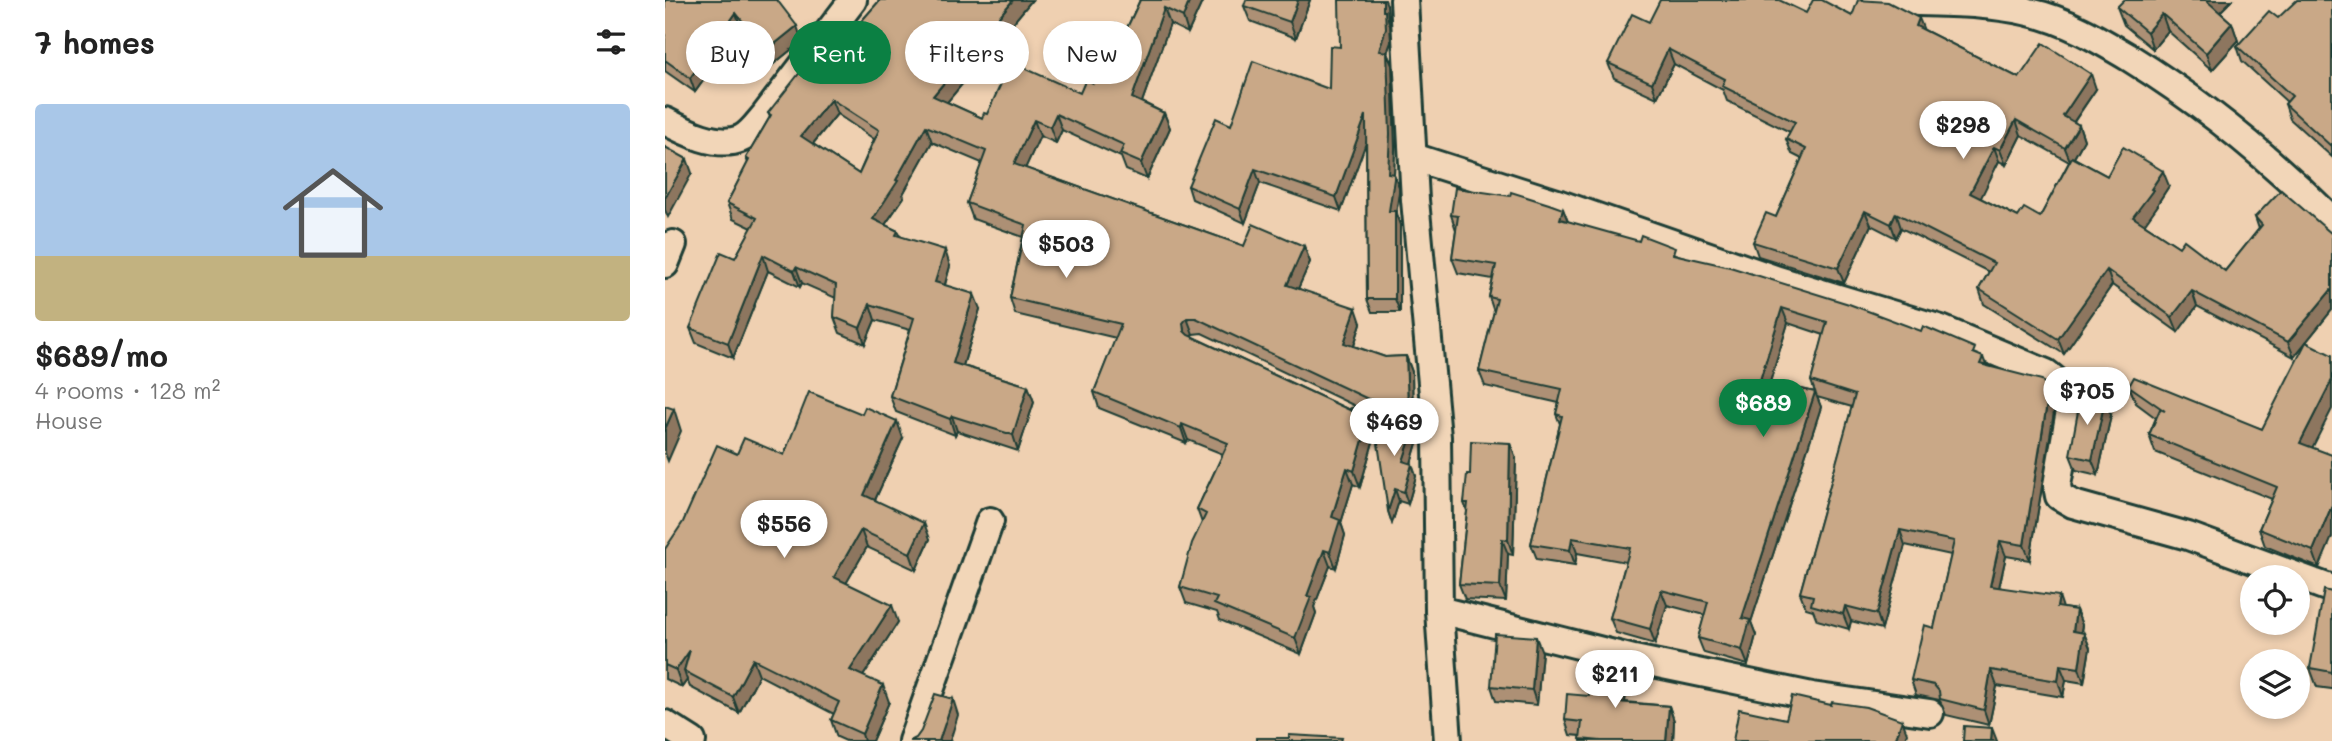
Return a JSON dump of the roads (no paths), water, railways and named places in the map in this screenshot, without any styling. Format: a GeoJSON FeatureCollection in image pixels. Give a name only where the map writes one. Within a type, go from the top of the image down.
{"type":"FeatureCollection","features":[{"type":"Feature","properties":{"kind":"street"},"geometry":{"type":"LineString","coordinates":[[665,121],[682,130],[721,142],[741,139],[753,130],[853,0]]}},
{"type":"Feature","properties":{"kind":"street"},"geometry":{"type":"LineString","coordinates":[[1404,0],[1415,200],[1437,437],[1439,610],[1448,741]]}},
{"type":"Feature","properties":{"kind":"street"},"geometry":{"type":"LineString","coordinates":[[1876,0],[1992,6],[2029,11],[2064,22],[2102,41],[2179,88],[2237,133],[2297,185],[2332,220]]}},
{"type":"Feature","properties":{"kind":"street"},"geometry":{"type":"LineString","coordinates":[[1413,157],[1560,204],[1778,280],[1941,329],[2046,373],[2059,383],[2068,395],[2071,405],[2057,485],[2059,496],[2073,504],[2188,536],[2332,589]]}},
{"type":"Feature","properties":{"kind":"street"},"geometry":{"type":"LineString","coordinates":[[912,741],[990,522]]}},
{"type":"Feature","properties":{"kind":"street"},"geometry":{"type":"LineString","coordinates":[[1439,610],[1634,659],[1812,696],[1930,713]]}},
{"type":"Feature","properties":{"kind":"street"},"geometry":{"type":"LineString","coordinates":[[665,725],[692,741]]}},
{"type":"Feature","properties":{"kind":"lane"},"geometry":{"type":"LineString","coordinates":[[1337,409],[1371,424],[1437,437]]}}]}
